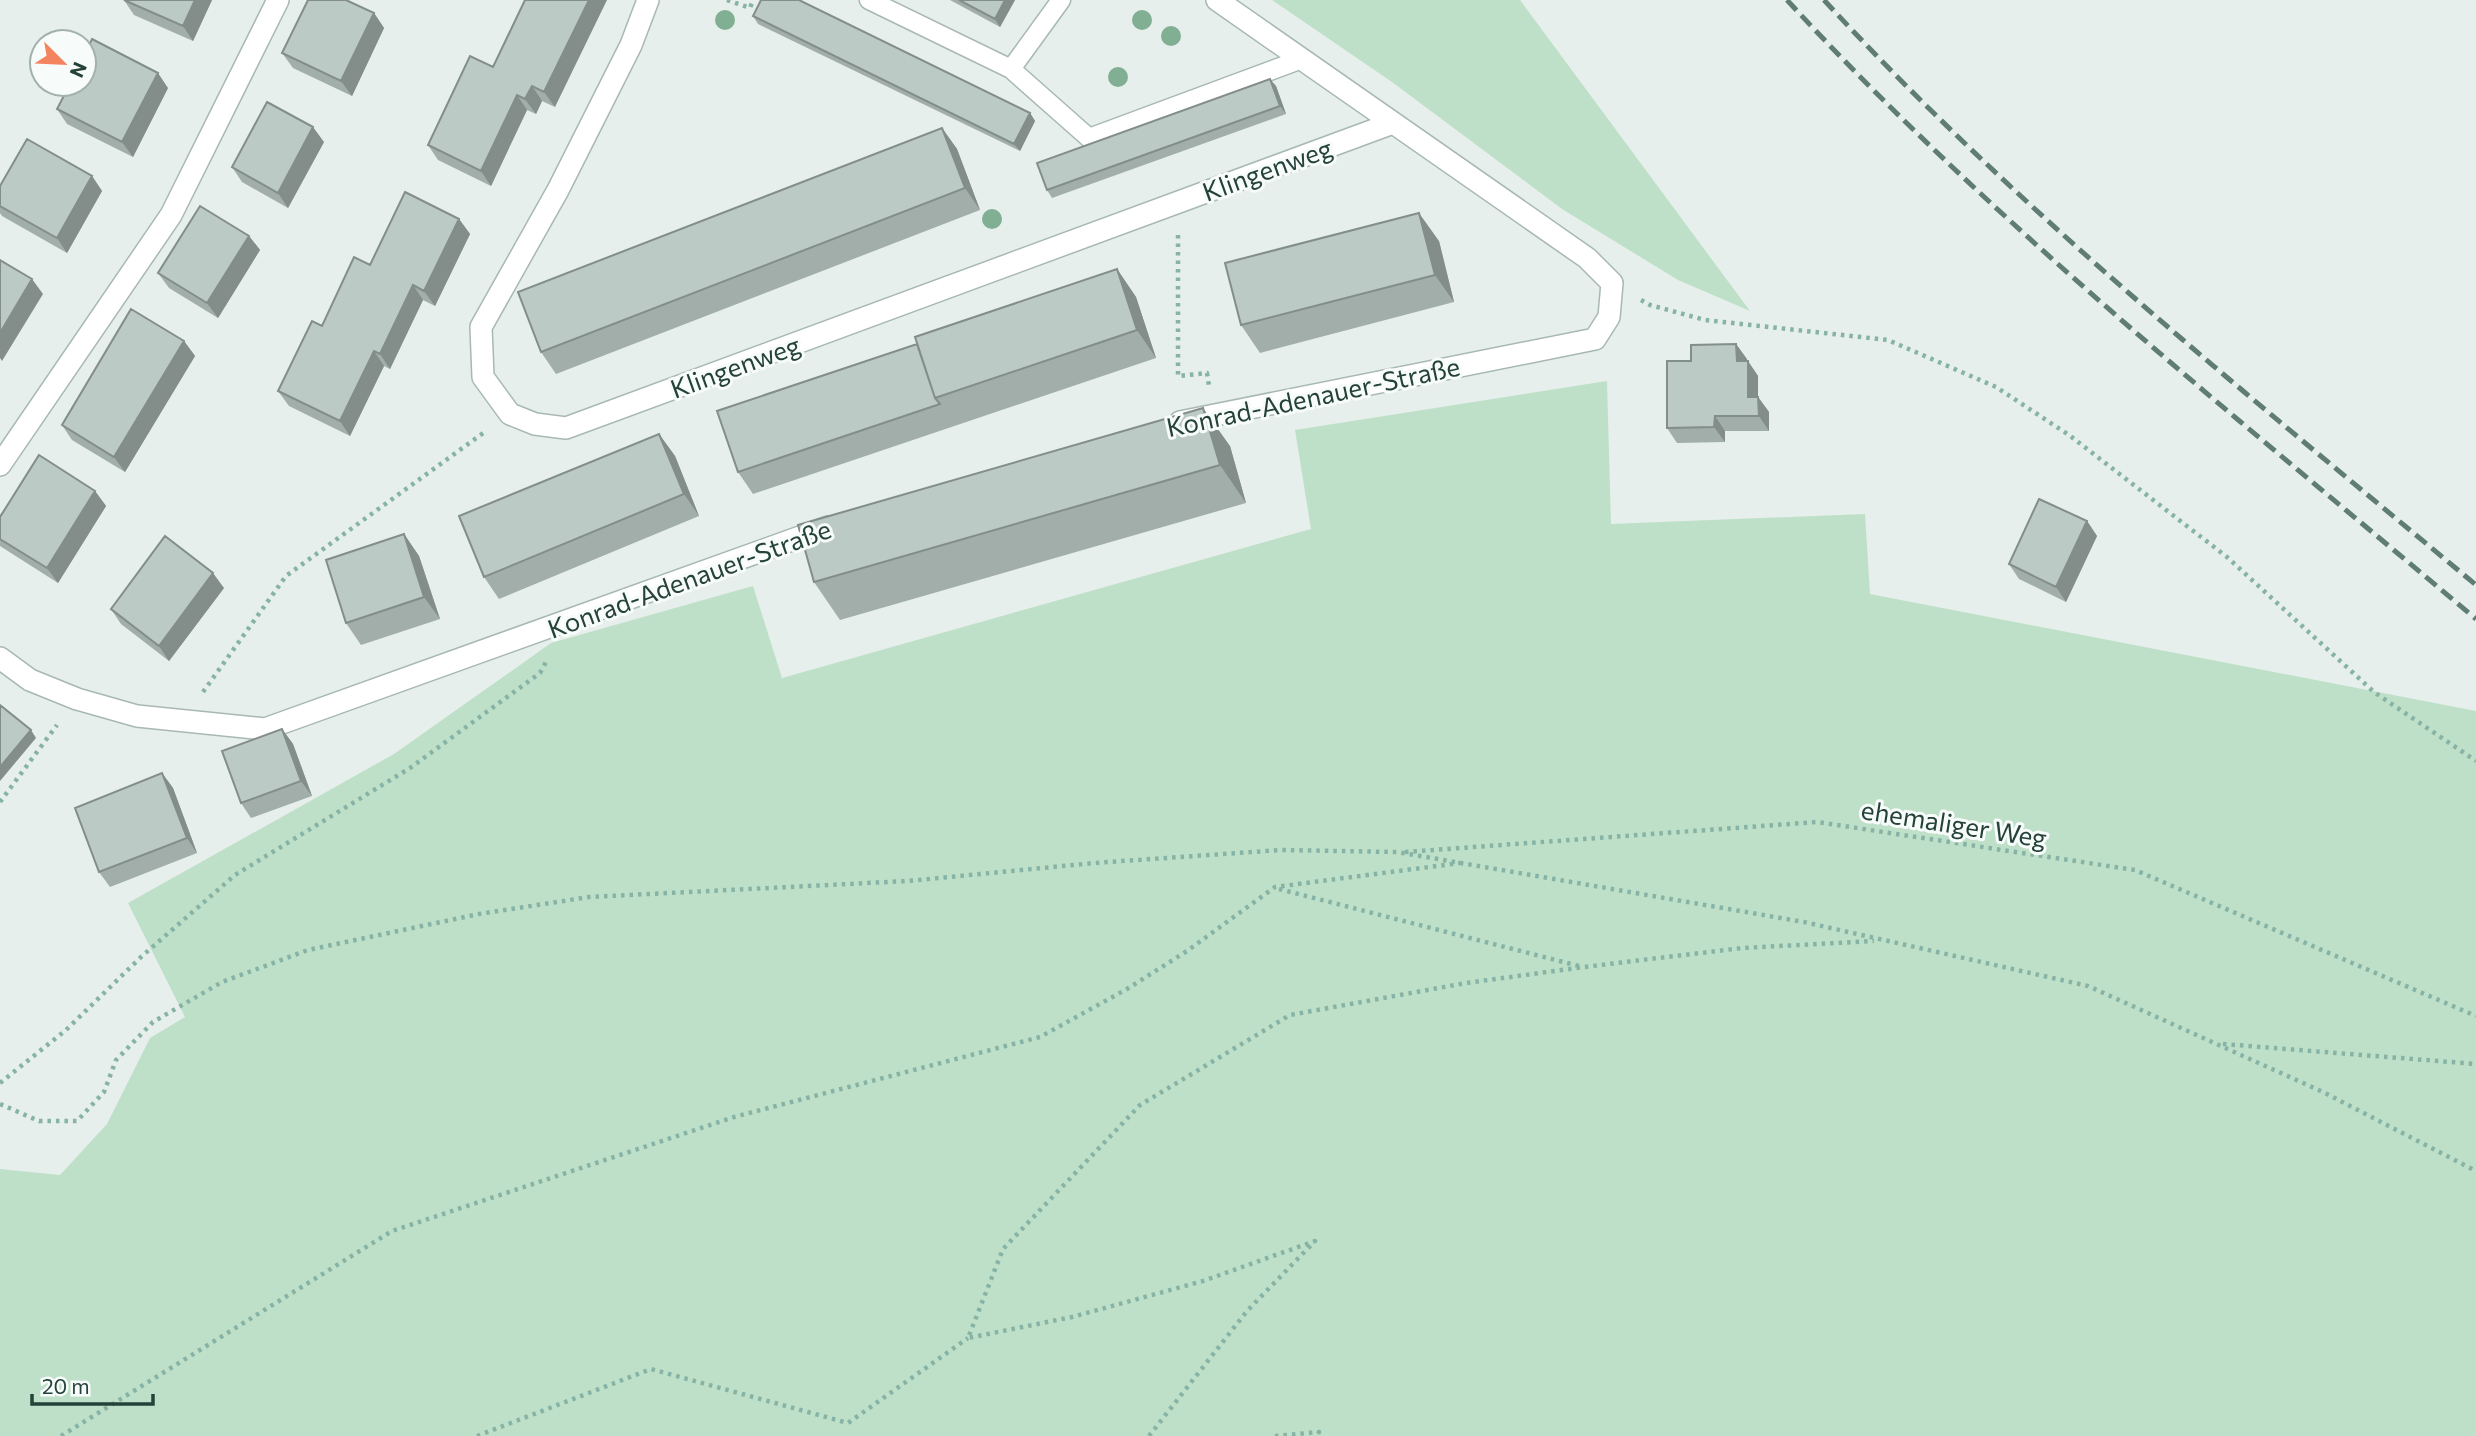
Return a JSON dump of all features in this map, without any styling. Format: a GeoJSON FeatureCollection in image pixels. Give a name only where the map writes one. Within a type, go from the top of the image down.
{"type":"FeatureCollection","features":[{"type":"Feature","properties":{"kind":"street"},"geometry":{"type":"LineString","coordinates":[[0,465],[170,215],[278,0]]}},
{"type":"Feature","properties":{"kind":"street"},"geometry":{"type":"LineString","coordinates":[[510,414],[483,377],[481,327],[558,190],[631,45],[648,0]]}},
{"type":"Feature","properties":{"kind":"street"},"geometry":{"type":"LineString","coordinates":[[1217,0],[1587,258],[1612,283]]}},
{"type":"Feature","properties":{"kind":"street","name":"Klingenweg"},"geometry":{"type":"LineString","coordinates":[[510,414],[536,424],[566,428],[1393,123]]}},
{"type":"Feature","properties":{"kind":"street","name":"Konrad-Adenauer-Straße"},"geometry":{"type":"LineString","coordinates":[[1159,428],[1595,339],[1609,317],[1612,283]]}},
{"type":"Feature","properties":{"kind":"street","name":"Konrad-Adenauer-Straße"},"geometry":{"type":"LineString","coordinates":[[0,658],[30,680],[77,699],[137,716],[265,729],[849,519]]}},
{"type":"Feature","properties":{"kind":"lane"},"geometry":{"type":"LineString","coordinates":[[869,0],[1011,69],[1089,138],[1302,59]]}},
{"type":"Feature","properties":{"kind":"lane"},"geometry":{"type":"LineString","coordinates":[[1011,69],[1061,0]]}},
{"type":"Feature","properties":{"kind":"path"},"geometry":{"type":"LineString","coordinates":[[727,0],[750,8],[753,0]]}},
{"type":"Feature","properties":{"kind":"path"},"geometry":{"type":"LineString","coordinates":[[1178,202],[1178,376],[1207,373],[1214,415]]}},
{"type":"Feature","properties":{"kind":"path"},"geometry":{"type":"LineString","coordinates":[[1612,283],[1650,305],[1705,320],[1888,340],[1996,387],[2069,435],[2227,557],[2374,692],[2476,761]]}},
{"type":"Feature","properties":{"kind":"path"},"geometry":{"type":"LineString","coordinates":[[183,721],[286,576],[510,414]]}},
{"type":"Feature","properties":{"kind":"path"},"geometry":{"type":"LineString","coordinates":[[0,1083],[66,1030],[141,957],[235,875],[410,768],[540,673],[564,623]]}},
{"type":"Feature","properties":{"kind":"path"},"geometry":{"type":"LineString","coordinates":[[0,802],[77,699]]}},
{"type":"Feature","properties":{"kind":"path","name":"ehemaliger Weg"},"geometry":{"type":"LineString","coordinates":[[1397,852],[1817,822],[2135,870],[2476,1016]]}},
{"type":"Feature","properties":{"kind":"path"},"geometry":{"type":"LineString","coordinates":[[0,1104],[39,1121],[77,1121],[104,1092],[116,1060],[153,1023],[222,982],[308,950],[479,914],[589,897],[908,881],[1094,863],[1281,850],[1397,852],[1804,922],[2088,986],[2323,1092],[2476,1171]]}},
{"type":"Feature","properties":{"kind":"path"},"geometry":{"type":"LineString","coordinates":[[61,1436],[392,1231],[734,1117],[1040,1037],[1187,951],[1275,887],[1465,863]]}},
{"type":"Feature","properties":{"kind":"path"},"geometry":{"type":"LineString","coordinates":[[1275,887],[1584,967]]}},
{"type":"Feature","properties":{"kind":"path"},"geometry":{"type":"LineString","coordinates":[[968,1338],[1003,1249],[1140,1105],[1290,1015],[1466,983],[1584,967],[1742,948],[1881,940]]}},
{"type":"Feature","properties":{"kind":"path"},"geometry":{"type":"LineString","coordinates":[[2219,1044],[2476,1064]]}},
{"type":"Feature","properties":{"kind":"path"},"geometry":{"type":"LineString","coordinates":[[477,1436],[651,1369],[848,1423],[968,1338],[1072,1317],[1203,1281],[1315,1241],[1247,1311],[1149,1436]]}},
{"type":"Feature","properties":{"kind":"path"},"geometry":{"type":"LineString","coordinates":[[1275,1436],[1319,1432],[1317,1436]]}},
{"type":"Feature","properties":{"kind":"green space"},"geometry":{"type":"Polygon","coordinates":[[[1272,0],[1520,0],[1750,311],[1678,280],[1562,209],[1392,82],[1272,0]]]}},
{"type":"Feature","properties":{"kind":"green space"},"geometry":{"type":"Polygon","coordinates":[[[1607,381],[1611,524],[1865,514],[1870,594],[2476,711],[2476,1436],[0,1436],[0,1169],[60,1175],[107,1124],[150,1038],[185,1017],[128,903],[394,754],[551,643],[753,586],[782,678],[1311,529],[1295,430],[1607,381]]]}},
{"type":"Feature","properties":{"kind":"building"},"geometry":{"type":"Polygon","coordinates":[[[124,0],[195,0],[183,26],[124,0]]]}},
{"type":"Feature","properties":{"kind":"building"},"geometry":{"type":"Polygon","coordinates":[[[308,0],[346,0],[374,13],[341,81],[282,53],[308,0]]]}},
{"type":"Feature","properties":{"kind":"building"},"geometry":{"type":"Polygon","coordinates":[[[525,0],[589,0],[544,92],[532,86],[525,99],[517,95],[481,171],[428,145],[470,56],[493,67],[525,0]]]}},
{"type":"Feature","properties":{"kind":"building"},"geometry":{"type":"Polygon","coordinates":[[[761,0],[799,0],[1030,113],[1014,144],[753,16],[761,0]]]}},
{"type":"Feature","properties":{"kind":"building"},"geometry":{"type":"Polygon","coordinates":[[[959,0],[1005,0],[995,19],[959,0]]]}},
{"type":"Feature","properties":{"kind":"building"},"geometry":{"type":"Polygon","coordinates":[[[98,42],[158,73],[122,142],[57,109],[63,98],[98,98],[98,42]]]}},
{"type":"Feature","properties":{"kind":"building"},"geometry":{"type":"Polygon","coordinates":[[[1270,79],[1280,106],[1047,190],[1037,163],[1270,79]]]}},
{"type":"Feature","properties":{"kind":"building"},"geometry":{"type":"Polygon","coordinates":[[[267,102],[313,127],[278,193],[232,167],[267,102]]]}},
{"type":"Feature","properties":{"kind":"building"},"geometry":{"type":"Polygon","coordinates":[[[942,128],[965,188],[541,352],[518,292],[942,128]]]}},
{"type":"Feature","properties":{"kind":"building"},"geometry":{"type":"Polygon","coordinates":[[[27,139],[92,176],[57,238],[0,206],[0,186],[27,139]]]}},
{"type":"Feature","properties":{"kind":"building"},"geometry":{"type":"Polygon","coordinates":[[[405,192],[459,219],[424,291],[413,285],[380,354],[374,351],[340,421],[278,391],[312,321],[322,326],[354,257],[370,265],[405,192]]]}},
{"type":"Feature","properties":{"kind":"building"},"geometry":{"type":"Polygon","coordinates":[[[200,206],[249,236],[207,303],[158,273],[200,206]]]}},
{"type":"Feature","properties":{"kind":"building"},"geometry":{"type":"Polygon","coordinates":[[[1419,213],[1435,275],[1241,325],[1225,263],[1419,213]]]}},
{"type":"Feature","properties":{"kind":"building"},"geometry":{"type":"Polygon","coordinates":[[[0,260],[32,279],[0,333],[0,260]]]}},
{"type":"Feature","properties":{"kind":"building"},"geometry":{"type":"Polygon","coordinates":[[[1117,269],[1137,330],[935,398],[915,337],[1117,269]]]}},
{"type":"Feature","properties":{"kind":"building"},"geometry":{"type":"Polygon","coordinates":[[[131,309],[184,341],[114,457],[62,425],[131,309]]]}},
{"type":"Feature","properties":{"kind":"building"},"geometry":{"type":"Polygon","coordinates":[[[917,344],[935,398],[940,404],[738,472],[717,411],[917,344]]]}},
{"type":"Feature","properties":{"kind":"building"},"geometry":{"type":"Polygon","coordinates":[[[1736,344],[1737,361],[1748,361],[1748,397],[1758,397],[1759,416],[1715,416],[1714,427],[1667,428],[1667,361],[1691,361],[1691,345],[1736,344]]]}},
{"type":"Feature","properties":{"kind":"building"},"geometry":{"type":"Polygon","coordinates":[[[1203,408],[1220,465],[814,582],[798,525],[1203,408]]]}},
{"type":"Feature","properties":{"kind":"building"},"geometry":{"type":"Polygon","coordinates":[[[659,434],[684,494],[484,577],[459,516],[659,434]]]}},
{"type":"Feature","properties":{"kind":"building"},"geometry":{"type":"Polygon","coordinates":[[[39,455],[95,491],[47,568],[0,539],[0,517],[39,455]]]}},
{"type":"Feature","properties":{"kind":"building"},"geometry":{"type":"Polygon","coordinates":[[[2039,499],[2087,521],[2056,587],[2009,564],[2039,499]]]}},
{"type":"Feature","properties":{"kind":"building"},"geometry":{"type":"Polygon","coordinates":[[[404,534],[424,597],[346,623],[326,560],[404,534]]]}},
{"type":"Feature","properties":{"kind":"building"},"geometry":{"type":"Polygon","coordinates":[[[165,536],[213,573],[159,646],[111,609],[165,536]]]}},
{"type":"Feature","properties":{"kind":"building"},"geometry":{"type":"Polygon","coordinates":[[[0,705],[31,730],[0,767],[0,705]]]}},
{"type":"Feature","properties":{"kind":"building"},"geometry":{"type":"Polygon","coordinates":[[[282,729],[301,781],[241,803],[222,751],[282,729]]]}},
{"type":"Feature","properties":{"kind":"building"},"geometry":{"type":"Polygon","coordinates":[[[162,773],[187,838],[99,872],[75,808],[162,773]]]}},
{"type":"Feature","properties":{"kind":"railway"},"geometry":{"type":"LineString","coordinates":[[1787,0],[1867,84],[2035,243],[2209,396],[2476,619]]}},
{"type":"Feature","properties":{"kind":"railway"},"geometry":{"type":"LineString","coordinates":[[1824,0],[1978,156],[2058,230],[2223,374],[2476,585]]}}]}
